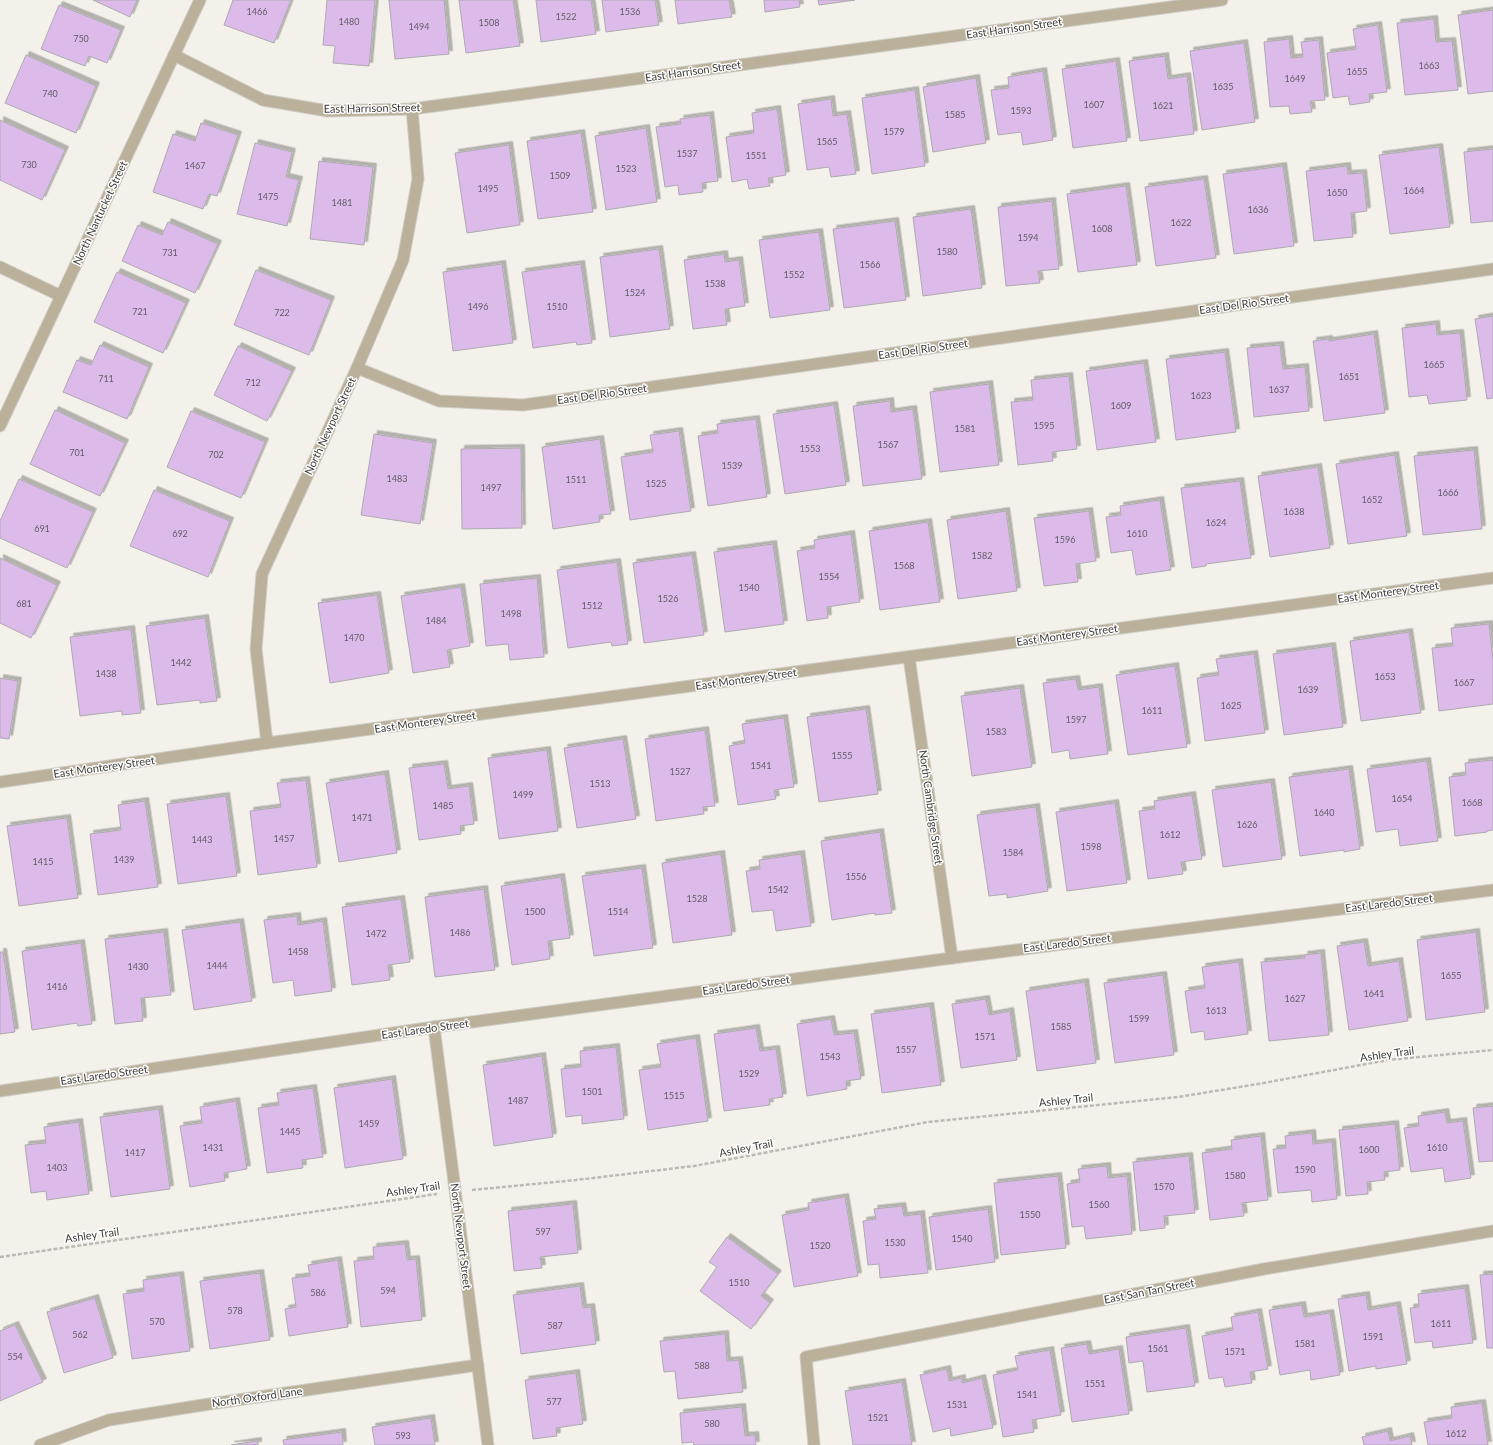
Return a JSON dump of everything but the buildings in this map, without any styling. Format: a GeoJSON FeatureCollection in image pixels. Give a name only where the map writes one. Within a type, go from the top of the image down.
{"type":"FeatureCollection","features":[{"type":"Feature","properties":{"kind":"street","name":"North Nantucket Street"},"geometry":{"type":"LineString","coordinates":[[0,426],[200,0]]}},
{"type":"Feature","properties":{"kind":"street","name":"East Harrison Street"},"geometry":{"type":"LineString","coordinates":[[174,55],[263,100],[328,111],[412,109],[1222,0]]}},
{"type":"Feature","properties":{"kind":"street","name":"North Newport Street"},"geometry":{"type":"LineString","coordinates":[[267,743],[256,649],[262,574],[357,368],[403,260],[418,179],[412,109]]}},
{"type":"Feature","properties":{"kind":"street"},"geometry":{"type":"LineString","coordinates":[[0,267],[61,296]]}},
{"type":"Feature","properties":{"kind":"street","name":"East Del Rio Street"},"geometry":{"type":"LineString","coordinates":[[357,368],[439,400],[523,405],[1493,269]]}},
{"type":"Feature","properties":{"kind":"street","name":"East Monterey Street"},"geometry":{"type":"LineString","coordinates":[[0,782],[267,743],[1493,578]]}},
{"type":"Feature","properties":{"kind":"street","name":"North Cambridge Street"},"geometry":{"type":"LineString","coordinates":[[909,657],[952,958]]}},
{"type":"Feature","properties":{"kind":"street","name":"East Laredo Street"},"geometry":{"type":"LineString","coordinates":[[0,1091],[434,1027],[952,958],[1493,890]]}},
{"type":"Feature","properties":{"kind":"street","name":"North Newport Street"},"geometry":{"type":"LineString","coordinates":[[434,1027],[488,1445]]}},
{"type":"Feature","properties":{"kind":"street","name":"East San Tan Street"},"geometry":{"type":"LineString","coordinates":[[814,1445],[806,1357],[1264,1268],[1493,1231]]}},
{"type":"Feature","properties":{"kind":"street","name":"North Oxford Lane"},"geometry":{"type":"LineString","coordinates":[[40,1445],[109,1420],[203,1404],[478,1365]]}},
{"type":"Feature","properties":{"kind":"path","name":"Ashley Trail"},"geometry":{"type":"LineString","coordinates":[[0,1257],[456,1191],[576,1180],[694,1166],[928,1122],[1178,1097],[1388,1060],[1493,1050]]}}]}
